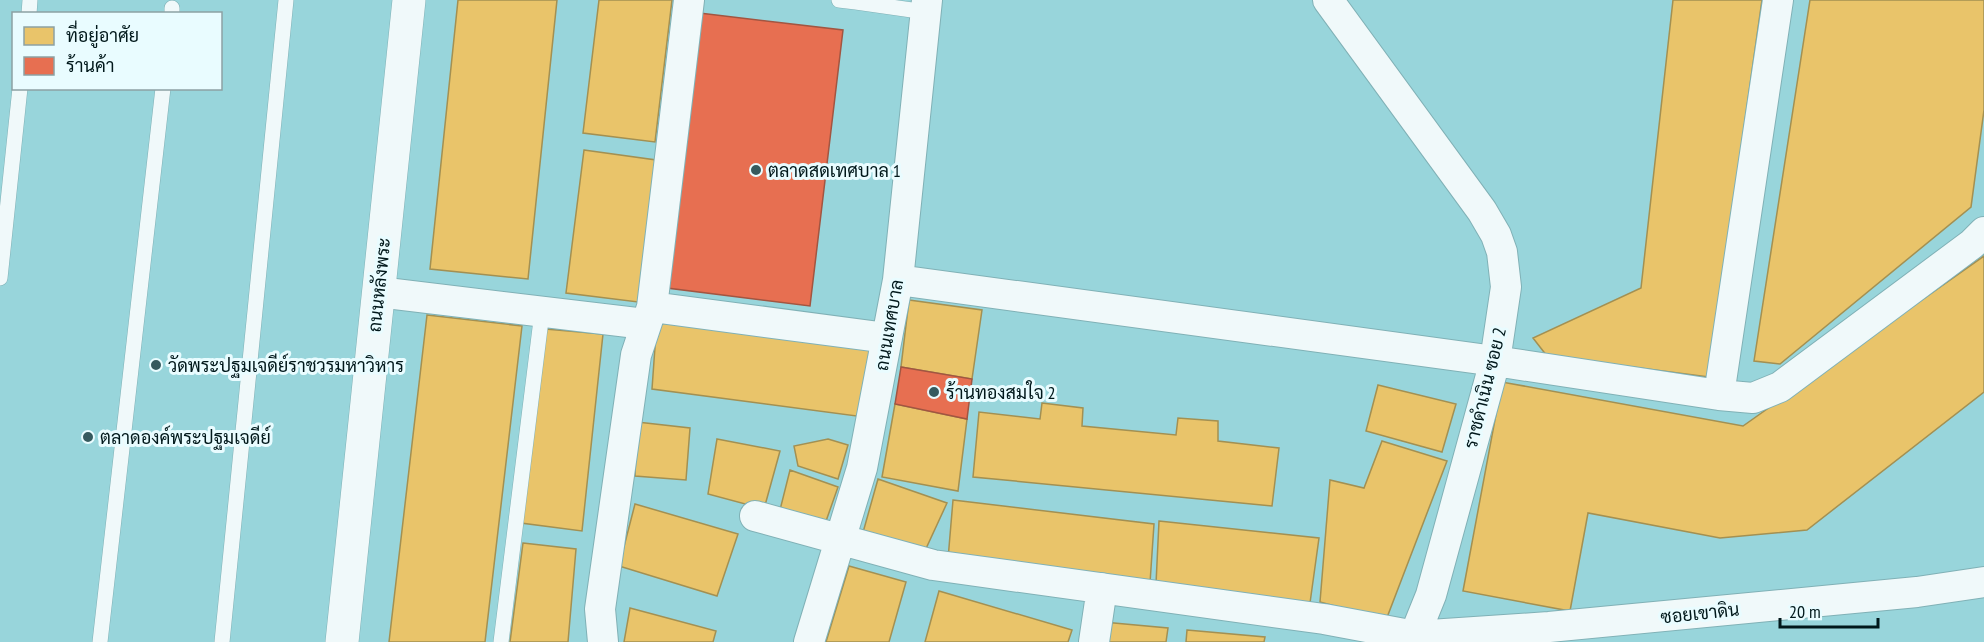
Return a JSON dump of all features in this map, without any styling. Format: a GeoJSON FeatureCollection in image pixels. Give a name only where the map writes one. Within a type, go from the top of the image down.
{"type":"FeatureCollection","features":[{"type":"Feature","properties":{"kind":"main road","name":"ถนนหลังพระ"},"geometry":{"type":"LineString","coordinates":[[342,642],[409,0]]}},
{"type":"Feature","properties":{"kind":"street"},"geometry":{"type":"LineString","coordinates":[[603,642],[600,609],[636,355],[648,316],[689,0]]}},
{"type":"Feature","properties":{"kind":"street","name":"ราชดำเนิน ซอย 2"},"geometry":{"type":"LineString","coordinates":[[1329,0],[1482,211],[1496,235],[1502,252],[1506,287],[1495,361],[1431,595],[1413,639]]}},
{"type":"Feature","properties":{"kind":"street"},"geometry":{"type":"LineString","coordinates":[[1719,395],[1778,0]]}},
{"type":"Feature","properties":{"kind":"street","name":"ถนนเทศบาล"},"geometry":{"type":"LineString","coordinates":[[809,642],[862,468],[898,280],[927,6]]}},
{"type":"Feature","properties":{"kind":"street"},"geometry":{"type":"LineString","coordinates":[[898,280],[1753,398],[1780,387],[1972,244],[1984,232]]}},
{"type":"Feature","properties":{"kind":"street"},"geometry":{"type":"LineString","coordinates":[[378,292],[542,312],[648,316],[887,338]]}},
{"type":"Feature","properties":{"kind":"street","name":"ซอยเขาดิน"},"geometry":{"type":"LineString","coordinates":[[756,516],[933,565],[1324,619],[1413,639],[1917,591],[1984,582]]}},
{"type":"Feature","properties":{"kind":"street"},"geometry":{"type":"LineString","coordinates":[[1094,642],[1102,588]]}},
{"type":"Feature","properties":{"kind":"lane"},"geometry":{"type":"LineString","coordinates":[[222,642],[286,0]]}},
{"type":"Feature","properties":{"kind":"lane"},"geometry":{"type":"LineString","coordinates":[[839,0],[927,6]]}},
{"type":"Feature","properties":{"kind":"lane"},"geometry":{"type":"LineString","coordinates":[[0,278],[20,90]]}},
{"type":"Feature","properties":{"kind":"lane"},"geometry":{"type":"LineString","coordinates":[[100,642],[163,90]]}},
{"type":"Feature","properties":{"kind":"lane"},"geometry":{"type":"LineString","coordinates":[[501,642],[542,312]]}},
{"type":"Feature","properties":{"kind":"building: ที่อยู่อาศัย"},"geometry":{"type":"Polygon","coordinates":[[[458,0],[557,0],[528,279],[430,269],[458,0]]]}},
{"type":"Feature","properties":{"kind":"building: ที่อยู่อาศัย"},"geometry":{"type":"Polygon","coordinates":[[[599,0],[672,0],[655,142],[583,133],[599,0]]]}},
{"type":"Feature","properties":{"kind":"building: ที่อยู่อาศัย"},"geometry":{"type":"Polygon","coordinates":[[[1673,0],[1762,0],[1709,377],[1547,356],[1533,338],[1641,288],[1673,0]]]}},
{"type":"Feature","properties":{"kind":"building: ที่อยู่อาศัย"},"geometry":{"type":"Polygon","coordinates":[[[1810,0],[1984,0],[1984,110],[1971,207],[1780,364],[1754,361],[1810,0]]]}},
{"type":"Feature","properties":{"kind":"building: ที่อยู่อาศัย"},"geometry":{"type":"Polygon","coordinates":[[[584,150],[656,160],[638,302],[566,293],[584,150]]]}},
{"type":"Feature","properties":{"kind":"building: ที่อยู่อาศัย"},"geometry":{"type":"Polygon","coordinates":[[[1984,256],[1984,392],[1807,530],[1720,538],[1588,513],[1570,611],[1463,591],[1502,382],[1743,426],[1984,256]]]}},
{"type":"Feature","properties":{"kind":"building: ที่อยู่อาศัย"},"geometry":{"type":"Polygon","coordinates":[[[909,300],[982,310],[972,379],[901,367],[909,300]]]}},
{"type":"Feature","properties":{"kind":"building: ที่อยู่อาศัย"},"geometry":{"type":"Polygon","coordinates":[[[427,315],[522,326],[485,642],[389,642],[427,315]]]}},
{"type":"Feature","properties":{"kind":"building: ที่อยู่อาศัย"},"geometry":{"type":"Polygon","coordinates":[[[657,319],[872,346],[864,417],[652,389],[657,319]]]}},
{"type":"Feature","properties":{"kind":"building: ที่อยู่อาศัย"},"geometry":{"type":"Polygon","coordinates":[[[545,329],[603,334],[582,531],[521,523],[545,329]]]}},
{"type":"Feature","properties":{"kind":"building: ที่อยู่อาศัย"},"geometry":{"type":"Polygon","coordinates":[[[1378,385],[1456,404],[1442,452],[1366,431],[1378,385]]]}},
{"type":"Feature","properties":{"kind":"building: ที่อยู่อาศัย"},"geometry":{"type":"Polygon","coordinates":[[[1042,403],[1083,408],[1082,426],[1176,435],[1178,418],[1218,421],[1218,441],[1279,448],[1272,506],[973,477],[979,412],[1040,419],[1042,403]]]}},
{"type":"Feature","properties":{"kind":"building: ที่อยู่อาศัย"},"geometry":{"type":"Polygon","coordinates":[[[895,404],[967,419],[958,491],[882,477],[895,404]]]}},
{"type":"Feature","properties":{"kind":"building: ที่อยู่อาศัย"},"geometry":{"type":"Polygon","coordinates":[[[637,422],[690,428],[686,480],[635,476],[637,422]]]}},
{"type":"Feature","properties":{"kind":"building: ที่อยู่อาศัย"},"geometry":{"type":"Polygon","coordinates":[[[717,439],[780,451],[764,509],[708,494],[717,439]]]}},
{"type":"Feature","properties":{"kind":"building: ที่อยู่อาศัย"},"geometry":{"type":"Polygon","coordinates":[[[828,439],[848,445],[838,479],[798,466],[794,446],[828,439]]]}},
{"type":"Feature","properties":{"kind":"building: ที่อยู่อาศัย"},"geometry":{"type":"Polygon","coordinates":[[[1382,441],[1447,461],[1386,620],[1320,602],[1330,480],[1364,488],[1382,441]]]}},
{"type":"Feature","properties":{"kind":"building: ที่อยู่อาศัย"},"geometry":{"type":"Polygon","coordinates":[[[790,470],[838,487],[825,524],[780,510],[790,470]]]}},
{"type":"Feature","properties":{"kind":"building: ที่อยู่อาศัย"},"geometry":{"type":"Polygon","coordinates":[[[878,479],[947,503],[923,555],[862,536],[878,479]]]}},
{"type":"Feature","properties":{"kind":"building: ที่อยู่อาศัย"},"geometry":{"type":"Polygon","coordinates":[[[953,500],[1154,524],[1150,583],[948,559],[953,500]]]}},
{"type":"Feature","properties":{"kind":"building: ที่อยู่อาศัย"},"geometry":{"type":"Polygon","coordinates":[[[635,504],[738,534],[717,596],[619,566],[635,504]]]}},
{"type":"Feature","properties":{"kind":"building: ที่อยู่อาศัย"},"geometry":{"type":"Polygon","coordinates":[[[1159,521],[1319,538],[1310,603],[1156,584],[1159,521]]]}},
{"type":"Feature","properties":{"kind":"building: ที่อยู่อาศัย"},"geometry":{"type":"Polygon","coordinates":[[[523,543],[576,549],[568,642],[510,642],[523,543]]]}},
{"type":"Feature","properties":{"kind":"building: ที่อยู่อาศัย"},"geometry":{"type":"Polygon","coordinates":[[[849,566],[906,582],[889,642],[826,642],[849,566]]]}},
{"type":"Feature","properties":{"kind":"building: ที่อยู่อาศัย"},"geometry":{"type":"Polygon","coordinates":[[[939,591],[1072,630],[1068,642],[925,642],[939,591]]]}},
{"type":"Feature","properties":{"kind":"building: ที่อยู่อาศัย"},"geometry":{"type":"Polygon","coordinates":[[[630,608],[716,631],[713,642],[624,642],[630,608]]]}},
{"type":"Feature","properties":{"kind":"building: ที่อยู่อาศัย"},"geometry":{"type":"Polygon","coordinates":[[[1103,622],[1168,628],[1166,642],[1099,642],[1103,622]]]}},
{"type":"Feature","properties":{"kind":"building: ที่อยู่อาศัย"},"geometry":{"type":"Polygon","coordinates":[[[1187,630],[1265,637],[1264,642],[1186,642],[1187,630]]]}},
{"type":"Feature","properties":{"kind":"building: ร้านค้า"},"geometry":{"type":"Polygon","coordinates":[[[691,12],[843,30],[810,306],[659,287],[691,12]]]}},
{"type":"Feature","properties":{"kind":"building: ร้านค้า","name":"ร้านทองสมใจ 2"},"geometry":{"type":"Polygon","coordinates":[[[901,367],[972,379],[967,419],[895,404],[901,367]]]}},
{"type":"Feature","properties":{"kind":"place","name":"ตลาดสดเทศบาล 1"},"geometry":{"type":"Point","coordinates":[756,170]}},
{"type":"Feature","properties":{"kind":"place","name":"วัดพระปฐมเจดีย์ราชวรมหาวิหาร"},"geometry":{"type":"Point","coordinates":[156,365]}},
{"type":"Feature","properties":{"kind":"place","name":"ร้านทองสมใจ 2"},"geometry":{"type":"Point","coordinates":[934,392]}},
{"type":"Feature","properties":{"kind":"place","name":"ตลาดองค์พระปฐมเจดีย์"},"geometry":{"type":"Point","coordinates":[88,437]}}]}
